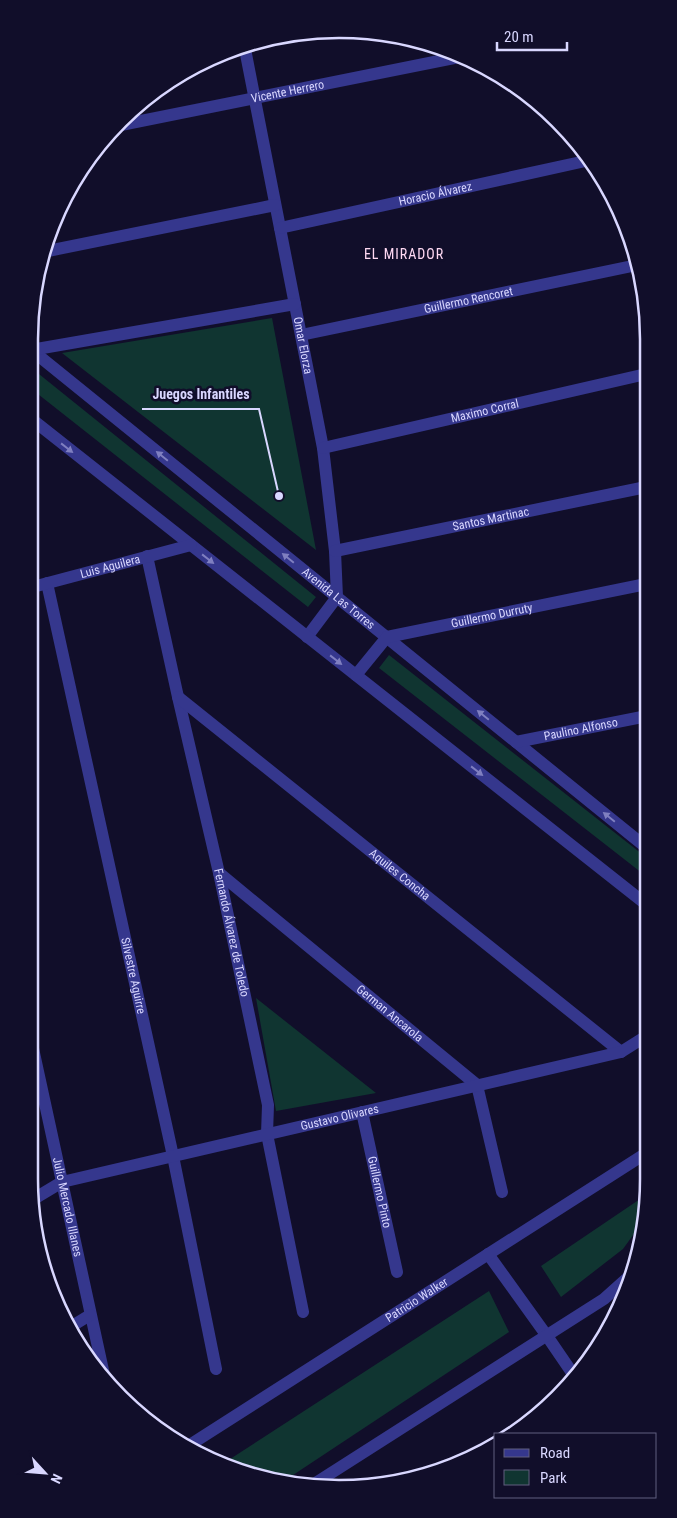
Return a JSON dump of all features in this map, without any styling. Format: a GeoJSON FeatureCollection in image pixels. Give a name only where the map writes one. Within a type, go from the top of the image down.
{"type":"FeatureCollection","features":[{"type":"Feature","properties":{"kind":"street","name":"Omar Elorza"},"geometry":{"type":"LineString","coordinates":[[246,52],[323,448],[335,551],[337,597]]}},
{"type":"Feature","properties":{"kind":"street","name":"Vicente Herrero"},"geometry":{"type":"LineString","coordinates":[[128,124],[449,58]]}},
{"type":"Feature","properties":{"kind":"street","name":"Horacio Álvarez"},"geometry":{"type":"LineString","coordinates":[[280,228],[582,162]]}},
{"type":"Feature","properties":{"kind":"street"},"geometry":{"type":"LineString","coordinates":[[51,250],[275,205]]}},
{"type":"Feature","properties":{"kind":"street","name":"Guillermo Rencoret"},"geometry":{"type":"LineString","coordinates":[[301,335],[630,265]]}},
{"type":"Feature","properties":{"kind":"street"},"geometry":{"type":"LineString","coordinates":[[38,348],[295,304]]}},
{"type":"Feature","properties":{"kind":"street","name":"Avenida Las Torres"},"geometry":{"type":"LineString","coordinates":[[38,355],[640,842]]}},
{"type":"Feature","properties":{"kind":"street","name":"Maximo Corral"},"geometry":{"type":"LineString","coordinates":[[323,448],[640,375]]}},
{"type":"Feature","properties":{"kind":"street"},"geometry":{"type":"LineString","coordinates":[[38,424],[640,899]]}},
{"type":"Feature","properties":{"kind":"street","name":"Santos Martinac"},"geometry":{"type":"LineString","coordinates":[[335,551],[640,488]]}},
{"type":"Feature","properties":{"kind":"street","name":"Luis Aguilera"},"geometry":{"type":"LineString","coordinates":[[38,586],[191,545]]}},
{"type":"Feature","properties":{"kind":"street","name":"Fernando Álvarez de Toledo"},"geometry":{"type":"LineString","coordinates":[[147,556],[219,873],[268,1105],[267,1134],[303,1312]]}},
{"type":"Feature","properties":{"kind":"street","name":"Silvestre Aguirre"},"geometry":{"type":"LineString","coordinates":[[47,583],[173,1156],[216,1370]]}},
{"type":"Feature","properties":{"kind":"street","name":"Guillermo Durruty"},"geometry":{"type":"LineString","coordinates":[[387,637],[640,585]]}},
{"type":"Feature","properties":{"kind":"street"},"geometry":{"type":"LineString","coordinates":[[307,636],[337,597]]}},
{"type":"Feature","properties":{"kind":"street"},"geometry":{"type":"LineString","coordinates":[[356,675],[387,637]]}},
{"type":"Feature","properties":{"kind":"street","name":"Aquiles Concha"},"geometry":{"type":"LineString","coordinates":[[178,697],[620,1052]]}},
{"type":"Feature","properties":{"kind":"street","name":"Paulino Alfonso"},"geometry":{"type":"LineString","coordinates":[[516,742],[640,717]]}},
{"type":"Feature","properties":{"kind":"street","name":"German Ancarola"},"geometry":{"type":"LineString","coordinates":[[219,873],[477,1085]]}},
{"type":"Feature","properties":{"kind":"street","name":"Gustavo Olivares"},"geometry":{"type":"LineString","coordinates":[[38,1196],[62,1182],[620,1052],[640,1040]]}},
{"type":"Feature","properties":{"kind":"street"},"geometry":{"type":"LineString","coordinates":[[477,1085],[502,1192]]}},
{"type":"Feature","properties":{"kind":"street","name":"Julio Mercado Illanes"},"geometry":{"type":"LineString","coordinates":[[38,1089],[62,1182],[102,1365]]}},
{"type":"Feature","properties":{"kind":"street","name":"Guillermo Pinto"},"geometry":{"type":"LineString","coordinates":[[362,1112],[397,1272]]}},
{"type":"Feature","properties":{"kind":"street","name":"Patricio Walker"},"geometry":{"type":"LineString","coordinates":[[193,1443],[640,1157]]}},
{"type":"Feature","properties":{"kind":"street"},"geometry":{"type":"LineString","coordinates":[[488,1254],[570,1371]]}},
{"type":"Feature","properties":{"kind":"street"},"geometry":{"type":"LineString","coordinates":[[320,1480],[604,1299],[621,1284]]}},
{"type":"Feature","properties":{"kind":"street"},"geometry":{"type":"LineString","coordinates":[[75,1324],[90,1315]]}},
{"type":"Feature","properties":{"kind":"green space"},"geometry":{"type":"Polygon","coordinates":[[[272,318],[316,550],[62,353],[272,318]]]}},
{"type":"Feature","properties":{"kind":"green space"},"geometry":{"type":"Polygon","coordinates":[[[38,373],[316,597],[308,607],[38,394],[38,373]]]}},
{"type":"Feature","properties":{"kind":"green space"},"geometry":{"type":"Polygon","coordinates":[[[389,655],[640,852],[640,872],[379,668],[389,655]]]}},
{"type":"Feature","properties":{"kind":"green space"},"geometry":{"type":"Polygon","coordinates":[[[256,998],[376,1093],[276,1111],[256,998]]]}},
{"type":"Feature","properties":{"kind":"green space"},"geometry":{"type":"Polygon","coordinates":[[[639,1200],[635,1233],[623,1249],[561,1297],[541,1266],[639,1200]]]}},
{"type":"Feature","properties":{"kind":"green space"},"geometry":{"type":"Polygon","coordinates":[[[489,1291],[509,1332],[291,1477],[229,1460],[489,1291]]]}},
{"type":"Feature","properties":{"kind":"place","name":"Juegos Infantiles"},"geometry":{"type":"Point","coordinates":[279,496]}},
{"type":"Feature","properties":{"kind":"district","name":"EL MIRADOR"},"geometry":{"type":"Point","coordinates":[404,254]}}]}
